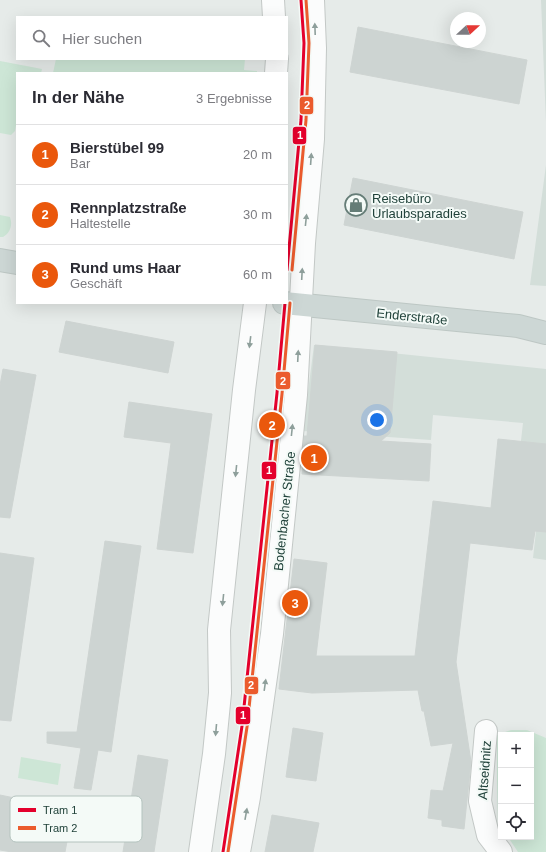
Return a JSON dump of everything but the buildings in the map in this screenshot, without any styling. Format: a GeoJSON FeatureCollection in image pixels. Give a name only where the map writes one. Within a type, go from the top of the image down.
{"type":"FeatureCollection","features":[{"type":"Feature","properties":{"kind":"main road"},"geometry":{"type":"LineString","coordinates":[[0,260],[16,263]]}},
{"type":"Feature","properties":{"kind":"main road","name":"Enderstraße"},"geometry":{"type":"LineString","coordinates":[[292,304],[524,327],[546,333]]}},
{"type":"Feature","properties":{"kind":"main road","name":"Enderstraße"},"geometry":{"type":"LineString","coordinates":[[524,327],[546,324]]}},
{"type":"Feature","properties":{"kind":"street"},"geometry":{"type":"LineString","coordinates":[[273,0],[274,16]]}},
{"type":"Feature","properties":{"kind":"street","name":"Bodenbacher Straße"},"geometry":{"type":"LineString","coordinates":[[239,852],[249,796],[272,634],[296,395],[292,304],[304,243],[313,139],[315,48],[314,0]]}},
{"type":"Feature","properties":{"kind":"street"},"geometry":{"type":"LineString","coordinates":[[276,72],[277,60]]}},
{"type":"Feature","properties":{"kind":"street"},"geometry":{"type":"LineString","coordinates":[[200,852],[214,754],[220,693],[219,630],[244,390],[255,304]]}},
{"type":"Feature","properties":{"kind":"street","name":"Altseidnitz"},"geometry":{"type":"LineString","coordinates":[[486,731],[480,801],[488,835],[501,852]]}},
{"type":"Feature","properties":{"kind":"shaded area"},"geometry":{"type":"Polygon","coordinates":[[[541,0],[546,0],[546,122],[541,0]]]}},
{"type":"Feature","properties":{"kind":"shaded area"},"geometry":{"type":"Polygon","coordinates":[[[546,165],[546,286],[530,285],[546,165]]]}},
{"type":"Feature","properties":{"kind":"shaded area"},"geometry":{"type":"Polygon","coordinates":[[[314,345],[546,369],[546,560],[533,558],[540,496],[515,493],[523,423],[433,415],[431,440],[303,431],[314,345]]]}},
{"type":"Feature","properties":{"kind":"green space"},"geometry":{"type":"Polygon","coordinates":[[[56,60],[245,60],[244,70],[257,71],[257,72],[53,72],[56,60]]]}},
{"type":"Feature","properties":{"kind":"green space"},"geometry":{"type":"Polygon","coordinates":[[[0,61],[42,69],[41,72],[16,72],[15,131],[11,135],[0,133],[0,61]]]}},
{"type":"Feature","properties":{"kind":"green space"},"geometry":{"type":"Polygon","coordinates":[[[0,215],[10,217],[11,220],[10,228],[3,237],[0,237],[0,215]]]}},
{"type":"Feature","properties":{"kind":"green space"},"geometry":{"type":"Polygon","coordinates":[[[511,730],[527,730],[532,732],[505,732],[511,730]]]}},
{"type":"Feature","properties":{"kind":"green space"},"geometry":{"type":"Polygon","coordinates":[[[534,733],[546,738],[546,852],[518,852],[510,840],[534,840],[534,733]]]}},
{"type":"Feature","properties":{"kind":"green space"},"geometry":{"type":"Polygon","coordinates":[[[498,735],[498,824],[497,781],[498,735]]]}},
{"type":"Feature","properties":{"kind":"green space"},"geometry":{"type":"Polygon","coordinates":[[[21,757],[61,764],[58,785],[18,778],[21,757]]]}},
{"type":"Feature","properties":{"kind":"tram line","name":"1"},"geometry":{"type":"LineString","coordinates":[[288,259],[301,120],[304,43],[301,0]]}},
{"type":"Feature","properties":{"kind":"tram line","name":"2"},"geometry":{"type":"LineString","coordinates":[[292,270],[306,120],[309,43],[306,0]]}},
{"type":"Feature","properties":{"kind":"tram line","name":"2"},"geometry":{"type":"LineString","coordinates":[[228,852],[247,727],[282,394],[290,303]]}},
{"type":"Feature","properties":{"kind":"tram line","name":"1"},"geometry":{"type":"LineString","coordinates":[[223,852],[242,726],[285,304]]}},
{"type":"Feature","properties":{"kind":"place","name":"Reisebüro Urlaubsparadies"},"geometry":{"type":"Point","coordinates":[356,205]}},
{"type":"Feature","properties":{"kind":"place","name":"Rennplatzstraße"},"geometry":{"type":"Point","coordinates":[272,425]}},
{"type":"Feature","properties":{"kind":"place","name":"Bierstübel 99"},"geometry":{"type":"Point","coordinates":[314,458]}},
{"type":"Feature","properties":{"kind":"place","name":"Rund ums Haar"},"geometry":{"type":"Point","coordinates":[295,603]}}]}
